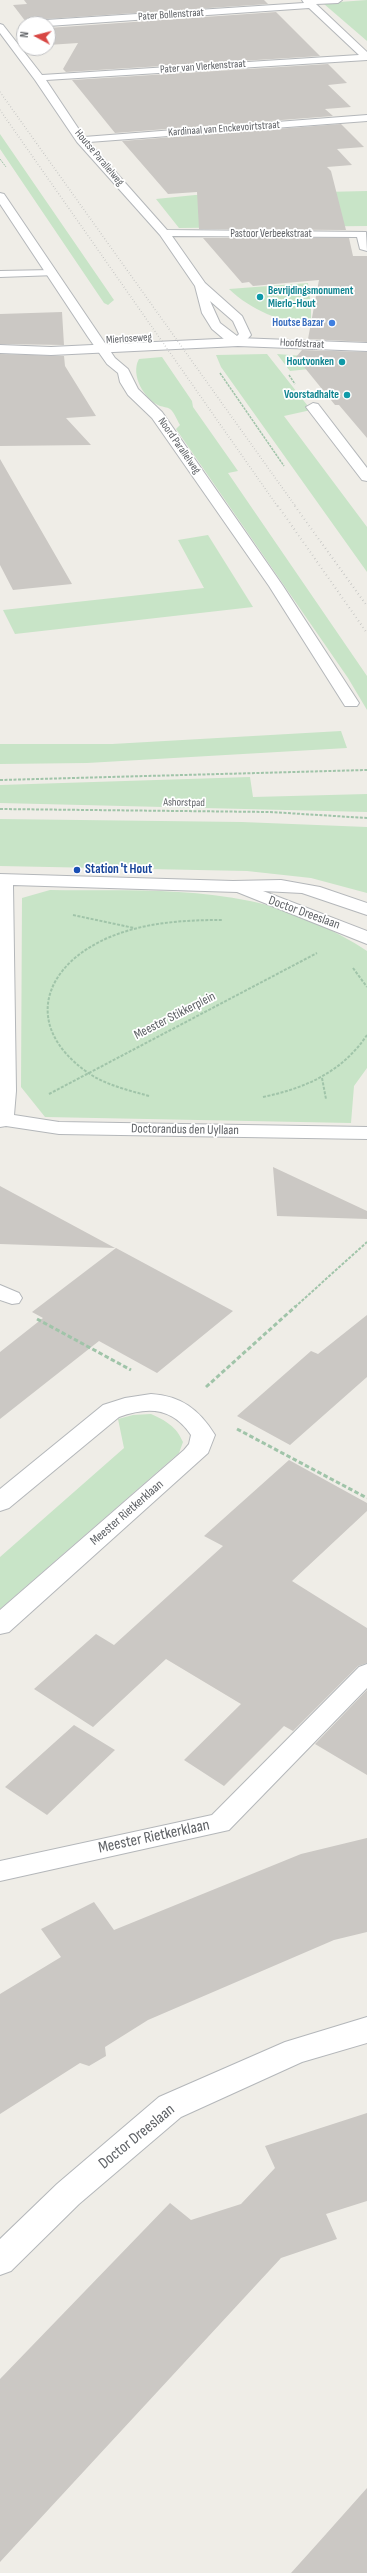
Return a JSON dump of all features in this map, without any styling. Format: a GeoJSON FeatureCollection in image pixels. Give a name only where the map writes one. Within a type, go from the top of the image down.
{"type":"FeatureCollection","features":[{"type":"Feature","properties":{"kind":"street","name":"Pater Bollenstraat"},"geometry":{"type":"LineString","coordinates":[[56,22],[338,0]]}},
{"type":"Feature","properties":{"kind":"street"},"geometry":{"type":"LineString","coordinates":[[308,2],[367,57]]}},
{"type":"Feature","properties":{"kind":"street"},"geometry":{"type":"LineString","coordinates":[[0,26],[16,25]]}},
{"type":"Feature","properties":{"kind":"street","name":"Houtse Parallelweg"},"geometry":{"type":"LineString","coordinates":[[0,26],[39,78],[81,140],[164,233],[201,286],[238,319],[242,339]]}},
{"type":"Feature","properties":{"kind":"street","name":"Pater van Vlerkenstraat"},"geometry":{"type":"LineString","coordinates":[[39,78],[367,57]]}},
{"type":"Feature","properties":{"kind":"street","name":"Kardinaal van Enckevoirtstraat"},"geometry":{"type":"LineString","coordinates":[[81,140],[367,118]]}},
{"type":"Feature","properties":{"kind":"street","name":"Noord Parallelweg"},"geometry":{"type":"LineString","coordinates":[[0,196],[111,361],[124,372],[126,382],[133,392],[157,415],[276,586],[351,703]]}},
{"type":"Feature","properties":{"kind":"street","name":"Pastoor Verbeekstraat"},"geometry":{"type":"LineString","coordinates":[[164,233],[362,234],[364,247],[367,248]]}},
{"type":"Feature","properties":{"kind":"street","name":"Houtse Parallelweg"},"geometry":{"type":"LineString","coordinates":[[201,286],[207,312],[224,335]]}},
{"type":"Feature","properties":{"kind":"street","name":"Mierloseweg"},"geometry":{"type":"LineString","coordinates":[[6,349],[51,351],[174,335],[224,335],[242,339]]}},
{"type":"Feature","properties":{"kind":"street","name":"Mierloseweg"},"geometry":{"type":"LineString","coordinates":[[100,344],[242,339]]}},
{"type":"Feature","properties":{"kind":"street","name":"Hoofdstraat"},"geometry":{"type":"LineString","coordinates":[[242,339],[367,347]]}},
{"type":"Feature","properties":{"kind":"street"},"geometry":{"type":"LineString","coordinates":[[313,408],[367,477]]}},
{"type":"Feature","properties":{"kind":"street"},"geometry":{"type":"LineString","coordinates":[[2,879],[6,1091],[2,1120]]}},
{"type":"Feature","properties":{"kind":"street","name":"Doctor Dreeslaan"},"geometry":{"type":"LineString","coordinates":[[2,879],[217,884],[241,888],[283,885],[340,898],[367,910]]}},
{"type":"Feature","properties":{"kind":"street","name":"Doctor Dreeslaan"},"geometry":{"type":"LineString","coordinates":[[241,888],[275,904],[322,918],[362,936]]}},
{"type":"Feature","properties":{"kind":"street","name":"Doctorandus den Uyllaan"},"geometry":{"type":"LineString","coordinates":[[2,1120],[59,1128],[367,1133]]}},
{"type":"Feature","properties":{"kind":"street"},"geometry":{"type":"LineString","coordinates":[[0,1502],[111,1411],[146,1400],[166,1403],[195,1419],[203,1435]]}},
{"type":"Feature","properties":{"kind":"street","name":"Meester Rietkerklaan"},"geometry":{"type":"LineString","coordinates":[[0,1625],[192,1456],[200,1447],[203,1435]]}},
{"type":"Feature","properties":{"kind":"street","name":"Doctor Dreeslaan"},"geometry":{"type":"LineString","coordinates":[[0,2260],[68,2194],[170,2107],[296,2051],[367,2030]]}},
{"type":"Feature","properties":{"kind":"lane"},"geometry":{"type":"LineString","coordinates":[[0,274],[52,273]]}},
{"type":"Feature","properties":{"kind":"lane","name":"Meester Rietkerklaan"},"geometry":{"type":"LineString","coordinates":[[0,1871],[220,1823],[367,1673]]}},
{"type":"Feature","properties":{"kind":"path"},"geometry":{"type":"LineString","coordinates":[[219,371],[284,466]]}},
{"type":"Feature","properties":{"kind":"path"},"geometry":{"type":"LineString","coordinates":[[287,373],[313,408]]}},
{"type":"Feature","properties":{"kind":"path"},"geometry":{"type":"LineString","coordinates":[[0,780],[367,770]]}},
{"type":"Feature","properties":{"kind":"path","name":"Ashorstpad"},"geometry":{"type":"LineString","coordinates":[[0,809],[270,812],[367,818]]}},
{"type":"Feature","properties":{"kind":"path"},"geometry":{"type":"LineString","coordinates":[[153,1097],[120,1088],[88,1072],[59,1048],[46,1020],[48,992],[65,966],[95,944],[134,928],[184,920],[229,920]]}},
{"type":"Feature","properties":{"kind":"path","name":"Meester Stikkerplein"},"geometry":{"type":"LineString","coordinates":[[2,1120],[88,1072],[362,936]]}},
{"type":"Feature","properties":{"kind":"path"},"geometry":{"type":"LineString","coordinates":[[352,967],[367,987]]}},
{"type":"Feature","properties":{"kind":"path"},"geometry":{"type":"LineString","coordinates":[[260,1098],[287,1092],[322,1078],[344,1064],[360,1048],[367,1035]]}},
{"type":"Feature","properties":{"kind":"path"},"geometry":{"type":"LineString","coordinates":[[180,1410],[367,1242]]}},
{"type":"Feature","properties":{"kind":"path"},"geometry":{"type":"LineString","coordinates":[[35,1318],[139,1374],[146,1400]]}},
{"type":"Feature","properties":{"kind":"path"},"geometry":{"type":"LineString","coordinates":[[203,1435],[240,1429],[367,1498]]}},
{"type":"Feature","properties":{"kind":"green space"},"geometry":{"type":"Polygon","coordinates":[[[367,0],[367,41],[324,4],[326,3],[367,0]]]}},
{"type":"Feature","properties":{"kind":"green space"},"geometry":{"type":"Polygon","coordinates":[[[0,134],[114,300],[108,305],[104,303],[0,149],[0,134]]]}},
{"type":"Feature","properties":{"kind":"green space"},"geometry":{"type":"Polygon","coordinates":[[[367,191],[367,226],[179,228],[156,199],[195,195],[367,191]]]}},
{"type":"Feature","properties":{"kind":"green space"},"geometry":{"type":"Polygon","coordinates":[[[308,283],[311,307],[311,326],[277,318],[267,314],[247,303],[229,289],[308,283]]]}},
{"type":"Feature","properties":{"kind":"green space"},"geometry":{"type":"Polygon","coordinates":[[[267,354],[311,410],[284,416],[367,527],[367,572],[221,367],[216,355],[267,354]]]}},
{"type":"Feature","properties":{"kind":"green space"},"geometry":{"type":"Polygon","coordinates":[[[277,354],[343,359],[348,365],[290,371],[277,354]]]}},
{"type":"Feature","properties":{"kind":"green space"},"geometry":{"type":"Polygon","coordinates":[[[162,357],[192,401],[193,407],[238,471],[228,473],[367,676],[367,710],[348,678],[176,429],[180,425],[173,412],[169,408],[154,403],[140,386],[136,372],[139,359],[162,357]]]}},
{"type":"Feature","properties":{"kind":"green space"},"geometry":{"type":"Polygon","coordinates":[[[208,535],[253,607],[15,634],[3,610],[204,588],[178,540],[208,535]]]}},
{"type":"Feature","properties":{"kind":"green space"},"geometry":{"type":"Polygon","coordinates":[[[341,731],[347,748],[87,763],[0,764],[0,744],[112,744],[341,731]]]}},
{"type":"Feature","properties":{"kind":"green space"},"geometry":{"type":"Polygon","coordinates":[[[250,777],[253,797],[367,794],[367,812],[0,803],[0,785],[250,777]]]}},
{"type":"Feature","properties":{"kind":"green space"},"geometry":{"type":"Polygon","coordinates":[[[0,819],[242,822],[367,827],[367,893],[311,878],[247,871],[0,866],[0,819]]]}},
{"type":"Feature","properties":{"kind":"green space"},"geometry":{"type":"Polygon","coordinates":[[[50,890],[176,892],[250,901],[295,914],[341,935],[367,951],[367,1068],[354,1086],[351,1123],[45,1117],[21,1087],[22,898],[50,890]]]}},
{"type":"Feature","properties":{"kind":"green space"},"geometry":{"type":"Polygon","coordinates":[[[151,1414],[174,1428],[180,1436],[183,1442],[179,1453],[0,1609],[0,1557],[124,1448],[118,1419],[133,1415],[151,1414]]]}},
{"type":"Feature","properties":{"kind":"building"},"geometry":{"type":"Polygon","coordinates":[[[24,0],[264,0],[268,4],[56,18],[56,16],[21,16],[13,5],[27,4],[24,0]]]}},
{"type":"Feature","properties":{"kind":"building"},"geometry":{"type":"Polygon","coordinates":[[[276,12],[320,56],[66,72],[63,69],[78,43],[56,44],[56,27],[276,12]]]}},
{"type":"Feature","properties":{"kind":"building"},"geometry":{"type":"Polygon","coordinates":[[[328,64],[347,83],[328,85],[351,107],[325,109],[333,116],[115,133],[72,80],[328,64]]]}},
{"type":"Feature","properties":{"kind":"building"},"geometry":{"type":"Polygon","coordinates":[[[341,124],[364,147],[337,149],[352,165],[327,167],[331,171],[346,230],[199,229],[197,192],[168,194],[122,141],[341,124]]]}},
{"type":"Feature","properties":{"kind":"building"},"geometry":{"type":"Polygon","coordinates":[[[203,238],[349,238],[353,256],[367,256],[367,342],[308,339],[319,280],[253,286],[249,282],[242,283],[203,238]]]}},
{"type":"Feature","properties":{"kind":"building"},"geometry":{"type":"Polygon","coordinates":[[[62,312],[64,345],[0,344],[0,314],[62,312]]]}},
{"type":"Feature","properties":{"kind":"building"},"geometry":{"type":"Polygon","coordinates":[[[302,350],[367,352],[367,438],[339,405],[335,405],[296,357],[302,350]]]}},
{"type":"Feature","properties":{"kind":"building"},"geometry":{"type":"Polygon","coordinates":[[[0,354],[64,356],[65,366],[96,416],[66,418],[91,445],[0,446],[0,354]]]}},
{"type":"Feature","properties":{"kind":"building"},"geometry":{"type":"Polygon","coordinates":[[[0,459],[72,584],[13,590],[0,565],[0,459]]]}},
{"type":"Feature","properties":{"kind":"building"},"geometry":{"type":"Polygon","coordinates":[[[273,1167],[367,1211],[367,1219],[277,1216],[273,1167]]]}},
{"type":"Feature","properties":{"kind":"building"},"geometry":{"type":"Polygon","coordinates":[[[0,1186],[115,1248],[0,1244],[0,1186]]]}},
{"type":"Feature","properties":{"kind":"building"},"geometry":{"type":"Polygon","coordinates":[[[116,1248],[233,1311],[157,1373],[99,1341],[0,1419],[0,1352],[43,1318],[32,1312],[116,1248]]]}},
{"type":"Feature","properties":{"kind":"building"},"geometry":{"type":"Polygon","coordinates":[[[367,1315],[367,1377],[290,1445],[237,1416],[311,1351],[318,1354],[367,1315]]]}},
{"type":"Feature","properties":{"kind":"building"},"geometry":{"type":"Polygon","coordinates":[[[289,1460],[367,1503],[367,1511],[292,1581],[367,1628],[367,1663],[358,1666],[293,1731],[284,1726],[224,1786],[184,1760],[241,1704],[166,1659],[93,1727],[34,1689],[96,1634],[114,1645],[223,1546],[204,1536],[289,1460]]]}},
{"type":"Feature","properties":{"kind":"building"},"geometry":{"type":"Polygon","coordinates":[[[367,1690],[367,1775],[315,1744],[367,1690]]]}},
{"type":"Feature","properties":{"kind":"building"},"geometry":{"type":"Polygon","coordinates":[[[74,1725],[115,1750],[47,1815],[5,1787],[74,1725]]]}},
{"type":"Feature","properties":{"kind":"building"},"geometry":{"type":"Polygon","coordinates":[[[367,1838],[367,1932],[334,1940],[148,2020],[105,2047],[106,2056],[89,2066],[80,2063],[0,2114],[0,1994],[61,1957],[41,1929],[94,1902],[114,1930],[301,1854],[367,1838]]]}},
{"type":"Feature","properties":{"kind":"building"},"geometry":{"type":"Polygon","coordinates":[[[367,2113],[367,2201],[326,2214],[337,2239],[281,2258],[0,2562],[0,2379],[170,2203],[191,2220],[241,2204],[275,2168],[265,2146],[367,2113]]]}},
{"type":"Feature","properties":{"kind":"building"},"geometry":{"type":"Polygon","coordinates":[[[367,2488],[367,2573],[291,2573],[318,2543],[367,2488]]]}},
{"type":"Feature","properties":{"kind":"railway"},"geometry":{"type":"LineString","coordinates":[[0,92],[296,507]]}},
{"type":"Feature","properties":{"kind":"railway"},"geometry":{"type":"LineString","coordinates":[[0,110],[278,507]]}},
{"type":"Feature","properties":{"kind":"railway"},"geometry":{"type":"LineString","coordinates":[[278,506],[367,633]]}},
{"type":"Feature","properties":{"kind":"railway"},"geometry":{"type":"LineString","coordinates":[[295,506],[367,606]]}},
{"type":"Feature","properties":{"kind":"place","name":"Bevrijdingsmonument Mierlo-Hout"},"geometry":{"type":"Point","coordinates":[260,297]}},
{"type":"Feature","properties":{"kind":"place","name":"Houtse Bazar"},"geometry":{"type":"Point","coordinates":[332,323]}},
{"type":"Feature","properties":{"kind":"place","name":"Houtvonken"},"geometry":{"type":"Point","coordinates":[342,362]}},
{"type":"Feature","properties":{"kind":"place","name":"Voorstadhalte"},"geometry":{"type":"Point","coordinates":[347,395]}},
{"type":"Feature","properties":{"kind":"place","name":"Station 't Hout"},"geometry":{"type":"Point","coordinates":[77,870]}}]}
